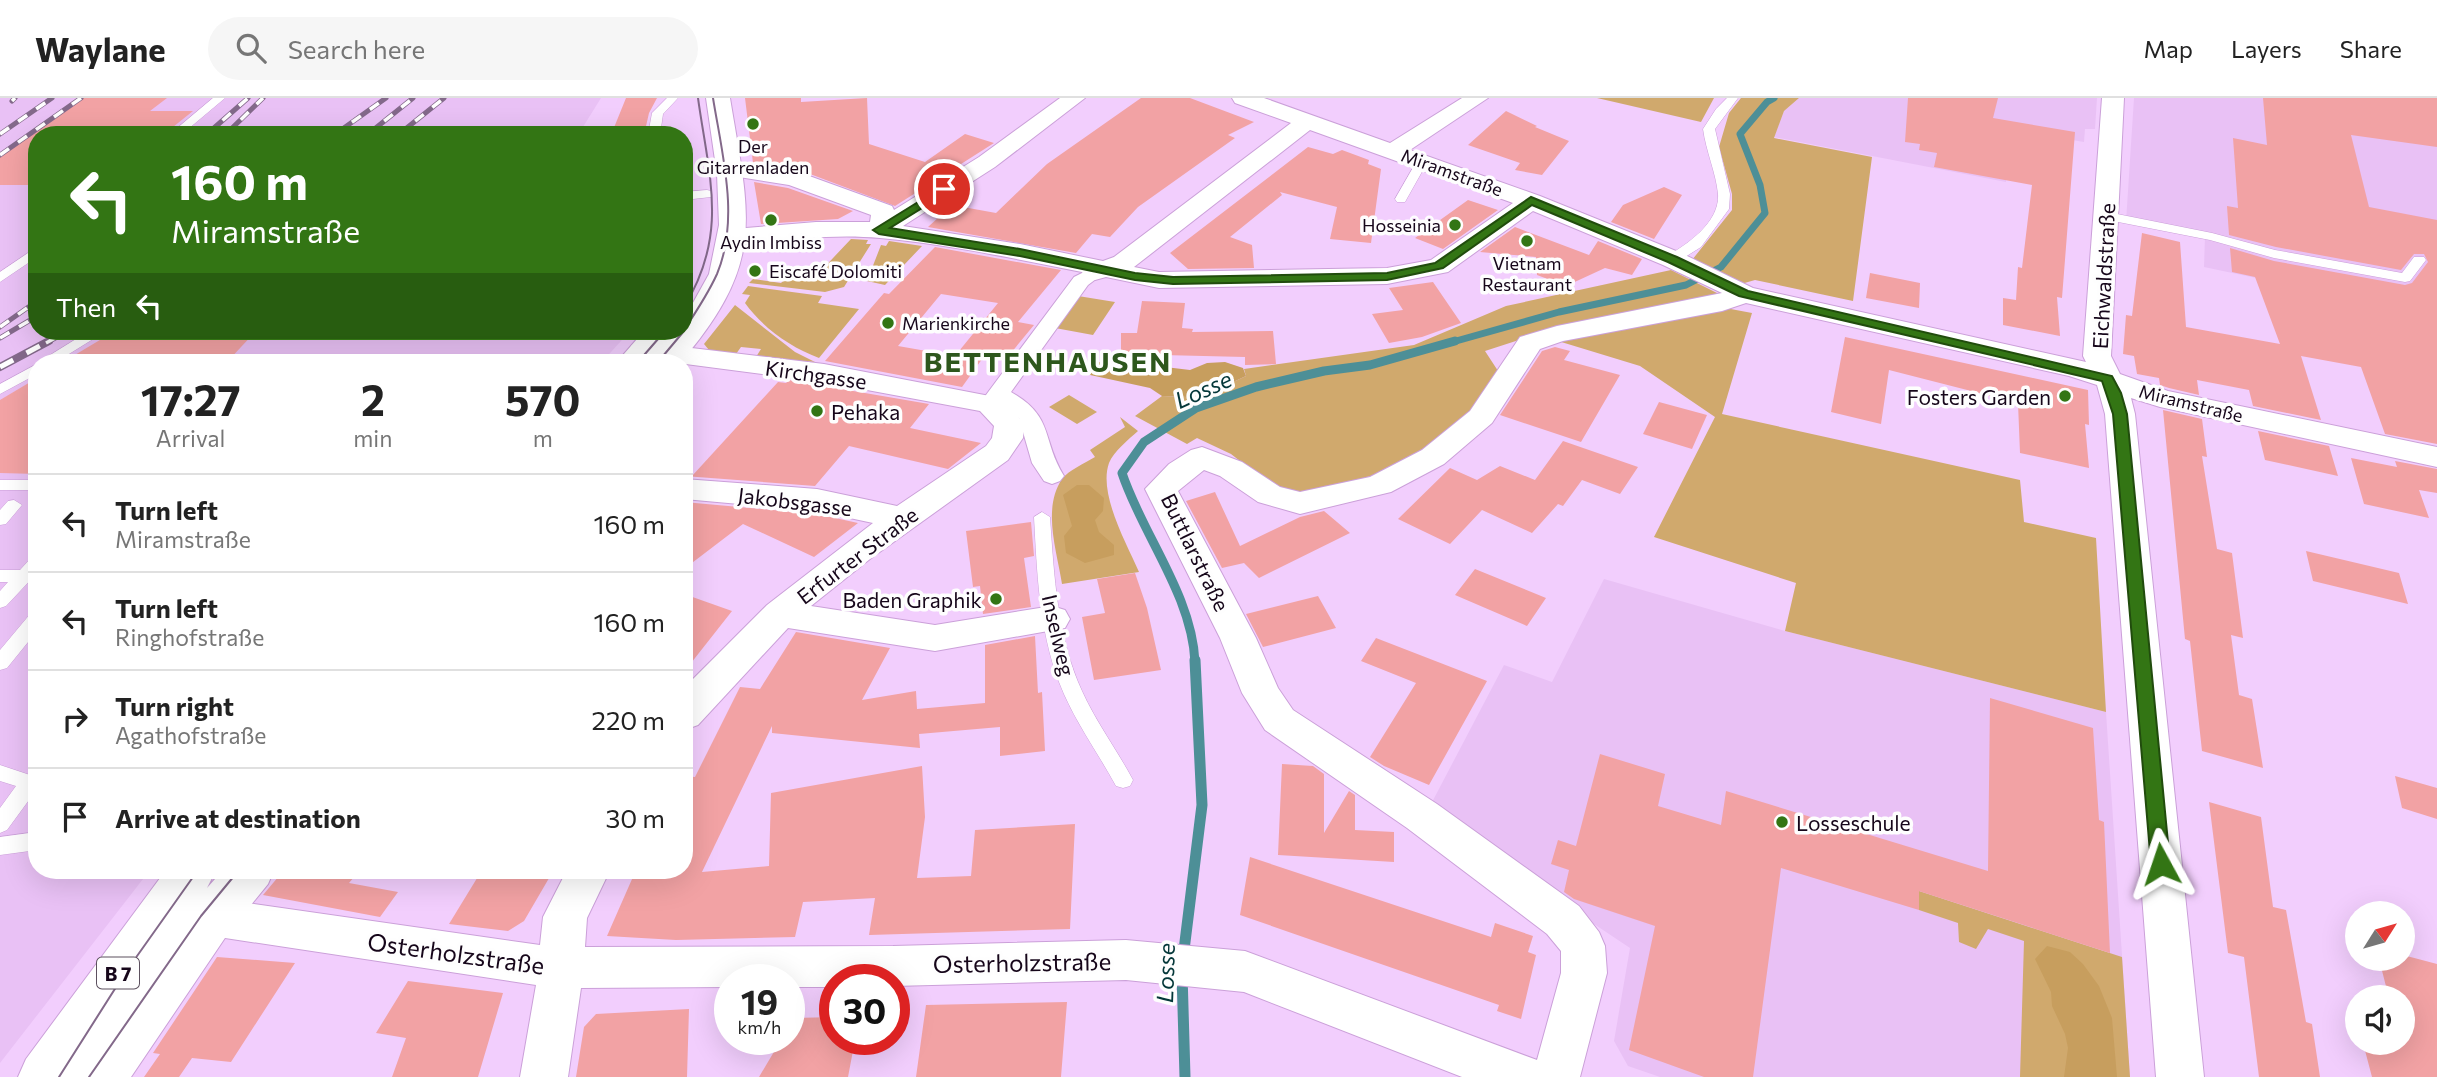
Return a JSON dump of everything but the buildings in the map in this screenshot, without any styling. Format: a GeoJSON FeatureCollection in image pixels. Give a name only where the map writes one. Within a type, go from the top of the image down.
{"type":"FeatureCollection","features":[{"type":"Feature","properties":{"kind":"main road"},"geometry":{"type":"LineString","coordinates":[[692,98],[696,195],[720,238]]}},
{"type":"Feature","properties":{"kind":"main road"},"geometry":{"type":"LineString","coordinates":[[693,313],[714,297],[724,274],[720,238],[728,169],[718,98]]}},
{"type":"Feature","properties":{"kind":"main road"},"geometry":{"type":"LineString","coordinates":[[693,285],[720,238]]}},
{"type":"Feature","properties":{"kind":"main road","name":"B 7"},"geometry":{"type":"LineString","coordinates":[[45,1077],[186,879]]}},
{"type":"Feature","properties":{"kind":"main road","name":"B 7"},"geometry":{"type":"LineString","coordinates":[[100,1077],[212,917],[244,879]]}},
{"type":"Feature","properties":{"kind":"main road"},"geometry":{"type":"LineString","coordinates":[[161,911],[212,917]]}},
{"type":"Feature","properties":{"kind":"street"},"geometry":{"type":"LineString","coordinates":[[879,230],[987,162],[1074,98]]}},
{"type":"Feature","properties":{"kind":"street","name":"Miramstraße"},"geometry":{"type":"LineString","coordinates":[[1243,98],[1531,201],[1678,262],[1738,291],[2065,366],[2160,398],[2437,457]]}},
{"type":"Feature","properties":{"kind":"street","name":"Miramstraße"},"geometry":{"type":"LineString","coordinates":[[1392,150],[1477,98]]}},
{"type":"Feature","properties":{"kind":"street","name":"Eichwaldstraße"},"geometry":{"type":"LineString","coordinates":[[2113,98],[2097,356],[2115,393],[2120,414],[2180,1077]]}},
{"type":"Feature","properties":{"kind":"street"},"geometry":{"type":"LineString","coordinates":[[1052,476],[1040,460],[1040,439],[1036,424],[1026,410],[993,399],[1081,281],[1098,271],[1123,264],[1307,121]]}},
{"type":"Feature","properties":{"kind":"street"},"geometry":{"type":"LineString","coordinates":[[728,169],[793,178],[872,206],[883,211],[884,219],[879,230]]}},
{"type":"Feature","properties":{"kind":"street"},"geometry":{"type":"LineString","coordinates":[[720,238],[816,230],[879,230],[1020,253],[1098,271],[1159,280],[1387,276],[1439,266],[1531,201]]}},
{"type":"Feature","properties":{"kind":"street","name":"Buttlarstraße"},"geometry":{"type":"LineString","coordinates":[[1556,1077],[1584,973],[1583,946],[1563,920],[1422,816],[1279,720],[1261,693],[1238,639],[1161,489],[1180,471],[1202,457],[1231,469],[1269,495],[1300,503],[1380,485],[1433,457],[1481,417],[1530,342],[1557,334],[1722,303],[1738,291]]}},
{"type":"Feature","properties":{"kind":"street","name":"Kirchgasse"},"geometry":{"type":"LineString","coordinates":[[650,347],[993,399]]}},
{"type":"Feature","properties":{"kind":"street","name":"Erfurter Straße"},"geometry":{"type":"LineString","coordinates":[[693,704],[720,673],[780,614],[997,453],[1009,439],[1010,425],[993,399]]}},
{"type":"Feature","properties":{"kind":"street","name":"Jakobsgasse"},"geometry":{"type":"LineString","coordinates":[[693,490],[817,500],[905,519]]}},
{"type":"Feature","properties":{"kind":"street"},"geometry":{"type":"LineString","coordinates":[[780,614],[935,638],[1052,619]]}},
{"type":"Feature","properties":{"kind":"street"},"geometry":{"type":"LineString","coordinates":[[544,1077],[561,968],[565,917],[584,879]]}},
{"type":"Feature","properties":{"kind":"street","name":"Osterholzstraße"},"geometry":{"type":"LineString","coordinates":[[212,917],[561,968],[1126,960],[1245,972],[1522,1077]]}},
{"type":"Feature","properties":{"kind":"lane"},"geometry":{"type":"LineString","coordinates":[[185,126],[220,98]]}},
{"type":"Feature","properties":{"kind":"lane"},"geometry":{"type":"LineString","coordinates":[[656,126],[659,113],[673,98]]}},
{"type":"Feature","properties":{"kind":"lane"},"geometry":{"type":"LineString","coordinates":[[1678,262],[1723,209],[1724,194],[1709,130],[1720,111],[1733,98]]}},
{"type":"Feature","properties":{"kind":"lane"},"geometry":{"type":"LineString","coordinates":[[1401,199],[1422,161]]}},
{"type":"Feature","properties":{"kind":"lane"},"geometry":{"type":"LineString","coordinates":[[2107,216],[2212,237],[2274,254],[2405,278],[2419,260]]}},
{"type":"Feature","properties":{"kind":"lane"},"geometry":{"type":"LineString","coordinates":[[0,278],[28,258]]}},
{"type":"Feature","properties":{"kind":"lane"},"geometry":{"type":"LineString","coordinates":[[60,354],[84,340]]}},
{"type":"Feature","properties":{"kind":"lane"},"geometry":{"type":"LineString","coordinates":[[0,390],[28,373]]}},
{"type":"Feature","properties":{"kind":"lane"},"geometry":{"type":"LineString","coordinates":[[0,485],[28,485]]}},
{"type":"Feature","properties":{"kind":"lane"},"geometry":{"type":"LineString","coordinates":[[0,520],[14,505]]}},
{"type":"Feature","properties":{"kind":"lane","name":"Inselweg"},"geometry":{"type":"LineString","coordinates":[[1042,517],[1044,560],[1052,619],[1069,682],[1124,780]]}},
{"type":"Feature","properties":{"kind":"lane"},"geometry":{"type":"LineString","coordinates":[[0,602],[28,572]]}},
{"type":"Feature","properties":{"kind":"lane"},"geometry":{"type":"LineString","coordinates":[[0,576],[24,576]]}},
{"type":"Feature","properties":{"kind":"lane"},"geometry":{"type":"LineString","coordinates":[[0,663],[28,629]]}},
{"type":"Feature","properties":{"kind":"lane"},"geometry":{"type":"LineString","coordinates":[[0,773],[28,781]]}},
{"type":"Feature","properties":{"kind":"lane"},"geometry":{"type":"LineString","coordinates":[[0,824],[28,788]]}},
{"type":"Feature","properties":{"kind":"lane"},"geometry":{"type":"LineString","coordinates":[[0,846],[28,842]]}},
{"type":"Feature","properties":{"kind":"shaded area"},"geometry":{"type":"Polygon","coordinates":[[[0,98],[601,98],[584,126],[28,126],[28,340],[622,340],[609,354],[28,354],[28,879],[143,879],[0,1063],[0,98]]]}},
{"type":"Feature","properties":{"kind":"shaded area"},"geometry":{"type":"Polygon","coordinates":[[[1597,98],[1714,98],[1701,122],[1597,98]]]}},
{"type":"Feature","properties":{"kind":"shaded area"},"geometry":{"type":"Polygon","coordinates":[[[1741,98],[1799,98],[1784,111],[1774,138],[1872,157],[1853,301],[1755,280],[1741,284],[1692,260],[1732,210],[1732,194],[1719,147],[1729,113],[1741,98]]]}},
{"type":"Feature","properties":{"kind":"shaded area"},"geometry":{"type":"Polygon","coordinates":[[[1799,98],[2097,98],[2095,129],[2085,129],[2084,142],[2009,129],[2006,182],[1774,137],[1784,111],[1799,98]]]}},
{"type":"Feature","properties":{"kind":"shaded area"},"geometry":{"type":"Polygon","coordinates":[[[2134,98],[2437,98],[2437,316],[2204,267],[2205,237],[2126,222],[2134,98]]]}},
{"type":"Feature","properties":{"kind":"shaded area"},"geometry":{"type":"Polygon","coordinates":[[[851,239],[868,240],[866,244],[871,244],[844,287],[825,292],[749,283],[753,279],[781,283],[792,272],[816,276],[851,239]]]}},
{"type":"Feature","properties":{"kind":"shaded area"},"geometry":{"type":"Polygon","coordinates":[[[889,241],[922,246],[885,285],[867,281],[881,245],[886,246],[889,241]]]}},
{"type":"Feature","properties":{"kind":"shaded area"},"geometry":{"type":"Polygon","coordinates":[[[1671,270],[1721,295],[1522,339],[1485,351],[1500,374],[1478,406],[1398,468],[1309,494],[1276,489],[1231,454],[1197,438],[1187,444],[1135,416],[1162,396],[1187,397],[1214,391],[1246,376],[1244,369],[1414,345],[1506,306],[1671,270]]]}},
{"type":"Feature","properties":{"kind":"shaded area"},"geometry":{"type":"Polygon","coordinates":[[[748,286],[822,296],[818,303],[859,309],[819,358],[788,342],[760,321],[745,303],[750,295],[742,294],[748,286]]]}},
{"type":"Feature","properties":{"kind":"shaded area"},"geometry":{"type":"Polygon","coordinates":[[[1078,296],[1115,302],[1093,335],[1055,328],[1078,296]]]}},
{"type":"Feature","properties":{"kind":"shaded area"},"geometry":{"type":"Polygon","coordinates":[[[735,305],[795,352],[815,362],[756,357],[761,349],[741,347],[736,354],[709,350],[704,344],[735,305]]]}},
{"type":"Feature","properties":{"kind":"shaded area"},"geometry":{"type":"Polygon","coordinates":[[[1720,307],[1752,313],[1722,414],[2020,480],[2024,522],[2096,538],[2106,712],[1785,631],[1796,583],[1654,537],[1715,417],[1640,366],[1558,341],[1720,307]]]}},
{"type":"Feature","properties":{"kind":"shaded area"},"geometry":{"type":"Polygon","coordinates":[[[1107,360],[1190,370],[1207,363],[1225,362],[1243,368],[1246,376],[1214,391],[1187,397],[1162,396],[1150,388],[1081,373],[1096,363],[1107,360]]]}},
{"type":"Feature","properties":{"kind":"shaded area"},"geometry":{"type":"Polygon","coordinates":[[[1069,395],[1097,412],[1077,424],[1049,407],[1069,395]]]}},
{"type":"Feature","properties":{"kind":"shaded area"},"geometry":{"type":"Polygon","coordinates":[[[1120,417],[1138,431],[1111,459],[1107,489],[1115,519],[1139,572],[1062,584],[1052,517],[1056,491],[1065,476],[1095,457],[1090,450],[1125,427],[1120,417]]]}},
{"type":"Feature","properties":{"kind":"shaded area"},"geometry":{"type":"Polygon","coordinates":[[[1077,485],[1089,485],[1104,498],[1103,511],[1095,520],[1099,532],[1114,545],[1114,555],[1085,563],[1066,553],[1064,536],[1072,526],[1063,495],[1077,485]]]}},
{"type":"Feature","properties":{"kind":"shaded area","name":"Losseschule"},"geometry":{"type":"Polygon","coordinates":[[[1604,579],[1785,631],[2106,712],[2130,1077],[1660,1077],[1628,1066],[1614,1041],[1630,948],[1564,904],[1430,806],[1504,665],[1552,682],[1604,579]]]}},
{"type":"Feature","properties":{"kind":"shaded area"},"geometry":{"type":"Polygon","coordinates":[[[1919,891],[2122,957],[2130,1077],[2020,1077],[2024,941],[1988,929],[1976,949],[1959,942],[1958,923],[1919,910],[1919,891]]]}},
{"type":"Feature","properties":{"kind":"shaded area"},"geometry":{"type":"Polygon","coordinates":[[[2047,946],[2070,952],[2083,964],[2099,986],[2112,1018],[2117,1077],[2064,1077],[2068,1048],[2065,1034],[2052,1006],[2051,992],[2035,959],[2047,946]]]}},
{"type":"Feature","properties":{"kind":"waterway","name":"Losse"},"geometry":{"type":"LineString","coordinates":[[1449,343],[1559,312],[1686,285],[1721,267],[1765,213],[1760,185],[1740,134],[1767,102],[1774,98]]}},
{"type":"Feature","properties":{"kind":"waterway","name":"Losse"},"geometry":{"type":"LineString","coordinates":[[1195,662],[1192,637],[1176,589],[1122,473],[1144,442],[1196,408],[1256,387],[1324,371],[1370,365],[1455,341]]}},
{"type":"Feature","properties":{"kind":"waterway","name":"Losse"},"geometry":{"type":"LineString","coordinates":[[1183,958],[1202,805],[1195,660]]}},
{"type":"Feature","properties":{"kind":"waterway","name":"Losse"},"geometry":{"type":"LineString","coordinates":[[1182,973],[1185,1077]]}},
{"type":"Feature","properties":{"kind":"tram line"},"geometry":{"type":"LineString","coordinates":[[693,290],[707,255],[712,205],[698,98]]}},
{"type":"Feature","properties":{"kind":"tram line"},"geometry":{"type":"LineString","coordinates":[[693,316],[717,274],[727,231],[727,186],[713,98]]}},
{"type":"Feature","properties":{"kind":"tram line"},"geometry":{"type":"LineString","coordinates":[[645,354],[657,340]]}},
{"type":"Feature","properties":{"kind":"tram line"},"geometry":{"type":"LineString","coordinates":[[665,354],[676,340]]}},
{"type":"Feature","properties":{"kind":"tram line"},"geometry":{"type":"LineString","coordinates":[[59,1077],[125,973],[192,879]]}},
{"type":"Feature","properties":{"kind":"tram line"},"geometry":{"type":"LineString","coordinates":[[89,1077],[201,916],[232,879]]}},
{"type":"Feature","properties":{"kind":"railway"},"geometry":{"type":"LineString","coordinates":[[12,101],[15,98]]}},
{"type":"Feature","properties":{"kind":"railway"},"geometry":{"type":"LineString","coordinates":[[0,134],[52,98]]}},
{"type":"Feature","properties":{"kind":"railway"},"geometry":{"type":"LineString","coordinates":[[41,126],[81,98]]}},
{"type":"Feature","properties":{"kind":"railway"},"geometry":{"type":"LineString","coordinates":[[216,126],[248,98]]}},
{"type":"Feature","properties":{"kind":"railway"},"geometry":{"type":"LineString","coordinates":[[234,126],[263,98]]}},
{"type":"Feature","properties":{"kind":"railway"},"geometry":{"type":"LineString","coordinates":[[347,126],[386,98]]}},
{"type":"Feature","properties":{"kind":"railway"},"geometry":{"type":"LineString","coordinates":[[378,126],[413,98]]}},
{"type":"Feature","properties":{"kind":"railway"},"geometry":{"type":"LineString","coordinates":[[409,126],[444,98]]}},
{"type":"Feature","properties":{"kind":"railway"},"geometry":{"type":"LineString","coordinates":[[0,155],[28,135]]}},
{"type":"Feature","properties":{"kind":"railway"},"geometry":{"type":"LineString","coordinates":[[0,327],[28,307]]}},
{"type":"Feature","properties":{"kind":"railway"},"geometry":{"type":"LineString","coordinates":[[0,338],[28,321]]}},
{"type":"Feature","properties":{"kind":"railway"},"geometry":{"type":"LineString","coordinates":[[46,343],[52,340]]}},
{"type":"Feature","properties":{"kind":"railway"},"geometry":{"type":"LineString","coordinates":[[0,367],[49,341]]}},
{"type":"Feature","properties":{"kind":"place","name":"Der Gitarrenladen"},"geometry":{"type":"Point","coordinates":[753,124]}},
{"type":"Feature","properties":{"kind":"place","name":"Aydin Imbiss"},"geometry":{"type":"Point","coordinates":[771,220]}},
{"type":"Feature","properties":{"kind":"place","name":"Hosseinia"},"geometry":{"type":"Point","coordinates":[1455,225]}},
{"type":"Feature","properties":{"kind":"place","name":"Vietnam Restaurant"},"geometry":{"type":"Point","coordinates":[1527,241]}},
{"type":"Feature","properties":{"kind":"place","name":"Eiscafé Dolomiti"},"geometry":{"type":"Point","coordinates":[755,271]}},
{"type":"Feature","properties":{"kind":"place","name":"Marienkirche"},"geometry":{"type":"Point","coordinates":[888,323]}},
{"type":"Feature","properties":{"kind":"place","name":"Fosters Garden"},"geometry":{"type":"Point","coordinates":[2065,396]}},
{"type":"Feature","properties":{"kind":"place","name":"Pehaka"},"geometry":{"type":"Point","coordinates":[817,411]}},
{"type":"Feature","properties":{"kind":"place","name":"Baden Graphik"},"geometry":{"type":"Point","coordinates":[996,599]}},
{"type":"Feature","properties":{"kind":"place","name":"Losseschule"},"geometry":{"type":"Point","coordinates":[1782,822]}},
{"type":"Feature","properties":{"kind":"district","name":"BETTENHAUSEN"},"geometry":{"type":"Point","coordinates":[1048,361]}},
{"type":"Feature","properties":{"kind":"route"},"geometry":{"type":"LineString","coordinates":[[944,189],[879,230],[1173,281],[1387,276],[1439,266],[1531,201],[1672,259],[1744,294],[2078,369],[2107,378],[2115,393],[2120,414],[2161,864]]}}]}
